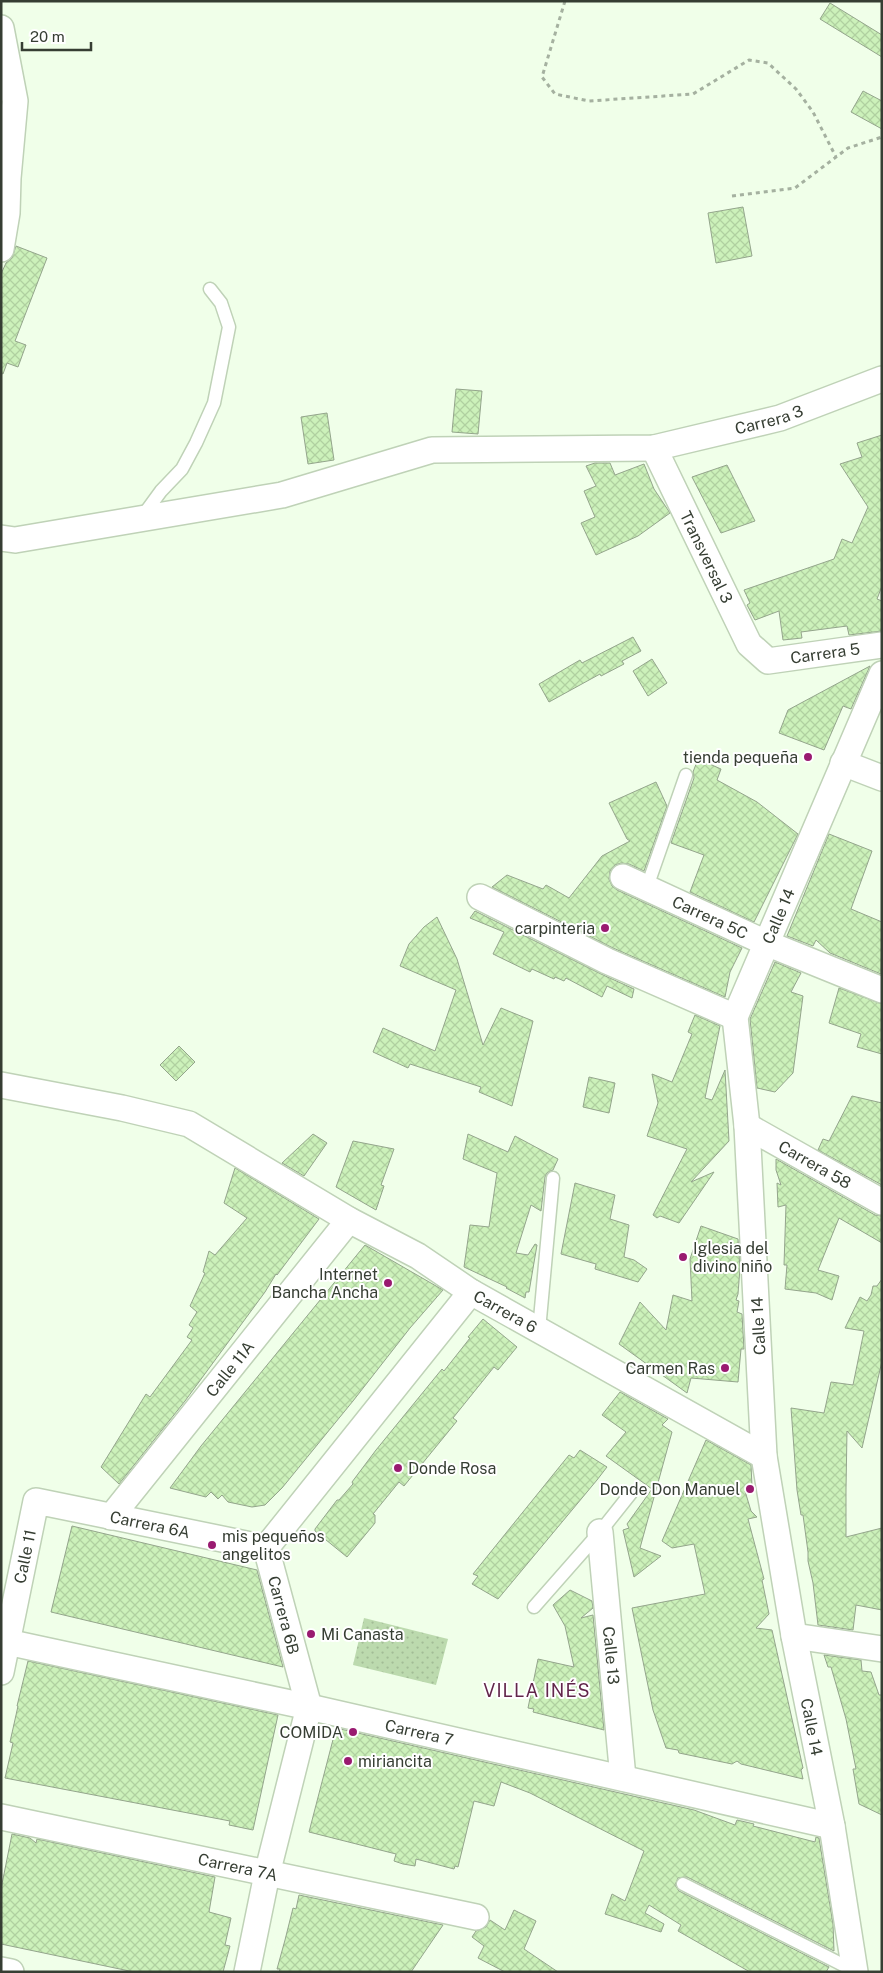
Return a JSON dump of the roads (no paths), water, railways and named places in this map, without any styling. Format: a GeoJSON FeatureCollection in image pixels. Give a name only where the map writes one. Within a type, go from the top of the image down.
{"type":"FeatureCollection","features":[{"type":"Feature","properties":{"kind":"street"},"geometry":{"type":"LineString","coordinates":[[1,28],[15,102],[8,178],[8,213],[1,249]]}},
{"type":"Feature","properties":{"kind":"street","name":"Carrera 3"},"geometry":{"type":"LineString","coordinates":[[1,538],[15,540],[282,495],[432,450],[654,448],[780,418],[882,379]]}},
{"type":"Feature","properties":{"kind":"street","name":"Transversal 3"},"geometry":{"type":"LineString","coordinates":[[654,448],[749,644],[768,661]]}},
{"type":"Feature","properties":{"kind":"street","name":"Carrera 5"},"geometry":{"type":"LineString","coordinates":[[768,661],[882,645]]}},
{"type":"Feature","properties":{"kind":"street","name":"Calle 14"},"geometry":{"type":"LineString","coordinates":[[855,1972],[832,1826],[794,1636],[764,1456],[747,1126],[735,1017],[882,674]]}},
{"type":"Feature","properties":{"kind":"street"},"geometry":{"type":"LineString","coordinates":[[843,763],[882,778]]}},
{"type":"Feature","properties":{"kind":"street","name":"Carrera 5C"},"geometry":{"type":"LineString","coordinates":[[623,877],[766,943],[882,990]]}},
{"type":"Feature","properties":{"kind":"street"},"geometry":{"type":"LineString","coordinates":[[480,897],[607,961],[735,1017]]}},
{"type":"Feature","properties":{"kind":"street","name":"Carrera 6"},"geometry":{"type":"LineString","coordinates":[[1,1085],[122,1108],[189,1124],[349,1220],[418,1256],[471,1292],[764,1456]]}},
{"type":"Feature","properties":{"kind":"street","name":"Carrera 58"},"geometry":{"type":"LineString","coordinates":[[747,1126],[882,1202]]}},
{"type":"Feature","properties":{"kind":"street","name":"Calle 11A"},"geometry":{"type":"LineString","coordinates":[[111,1518],[349,1220]]}},
{"type":"Feature","properties":{"kind":"street"},"geometry":{"type":"LineString","coordinates":[[266,1548],[471,1292]]}},
{"type":"Feature","properties":{"kind":"street","name":"Carrera 6A"},"geometry":{"type":"LineString","coordinates":[[36,1501],[111,1518],[266,1548]]}},
{"type":"Feature","properties":{"kind":"street","name":"Calle 11"},"geometry":{"type":"LineString","coordinates":[[1,1672],[36,1501]]}},
{"type":"Feature","properties":{"kind":"street","name":"Calle 13"},"geometry":{"type":"LineString","coordinates":[[600,1532],[623,1778]]}},
{"type":"Feature","properties":{"kind":"street","name":"Carrera 6B"},"geometry":{"type":"LineString","coordinates":[[247,1972],[267,1874],[309,1708],[266,1548]]}},
{"type":"Feature","properties":{"kind":"street"},"geometry":{"type":"LineString","coordinates":[[794,1636],[882,1649]]}},
{"type":"Feature","properties":{"kind":"street","name":"Carrera 7"},"geometry":{"type":"LineString","coordinates":[[7,1642],[832,1826]]}},
{"type":"Feature","properties":{"kind":"street","name":"Carrera 7A"},"geometry":{"type":"LineString","coordinates":[[1,1817],[476,1917]]}},
{"type":"Feature","properties":{"kind":"street"},"geometry":{"type":"LineString","coordinates":[[1,1970],[11,1972]]}},
{"type":"Feature","properties":{"kind":"lane"},"geometry":{"type":"LineString","coordinates":[[141,519],[161,491],[182,469],[214,403],[229,327],[221,303],[210,289]]}},
{"type":"Feature","properties":{"kind":"lane"},"geometry":{"type":"LineString","coordinates":[[647,887],[686,775]]}},
{"type":"Feature","properties":{"kind":"lane"},"geometry":{"type":"LineString","coordinates":[[540,1330],[553,1178]]}},
{"type":"Feature","properties":{"kind":"lane"},"geometry":{"type":"LineString","coordinates":[[534,1607],[600,1532],[631,1493]]}},
{"type":"Feature","properties":{"kind":"lane"},"geometry":{"type":"LineString","coordinates":[[682,1884],[855,1972]]}},
{"type":"Feature","properties":{"kind":"place","name":"tienda pequeña"},"geometry":{"type":"Point","coordinates":[808,757]}},
{"type":"Feature","properties":{"kind":"place","name":"carpinteria"},"geometry":{"type":"Point","coordinates":[605,928]}},
{"type":"Feature","properties":{"kind":"place","name":"Iglesia del divino niño"},"geometry":{"type":"Point","coordinates":[683,1257]}},
{"type":"Feature","properties":{"kind":"place","name":"Internet Bancha Ancha"},"geometry":{"type":"Point","coordinates":[388,1283]}},
{"type":"Feature","properties":{"kind":"place","name":"Carmen Ras"},"geometry":{"type":"Point","coordinates":[725,1368]}},
{"type":"Feature","properties":{"kind":"place","name":"Donde Rosa"},"geometry":{"type":"Point","coordinates":[398,1468]}},
{"type":"Feature","properties":{"kind":"place","name":"Donde Don Manuel"},"geometry":{"type":"Point","coordinates":[750,1489]}},
{"type":"Feature","properties":{"kind":"place","name":"mis pequeños angelitos"},"geometry":{"type":"Point","coordinates":[212,1545]}},
{"type":"Feature","properties":{"kind":"place","name":"Mi Canasta"},"geometry":{"type":"Point","coordinates":[311,1634]}},
{"type":"Feature","properties":{"kind":"place","name":"COMIDA"},"geometry":{"type":"Point","coordinates":[353,1732]}},
{"type":"Feature","properties":{"kind":"place","name":"miriancita"},"geometry":{"type":"Point","coordinates":[348,1761]}},
{"type":"Feature","properties":{"kind":"district","name":"VILLA INÉS"},"geometry":{"type":"Point","coordinates":[537,1691]}}]}
